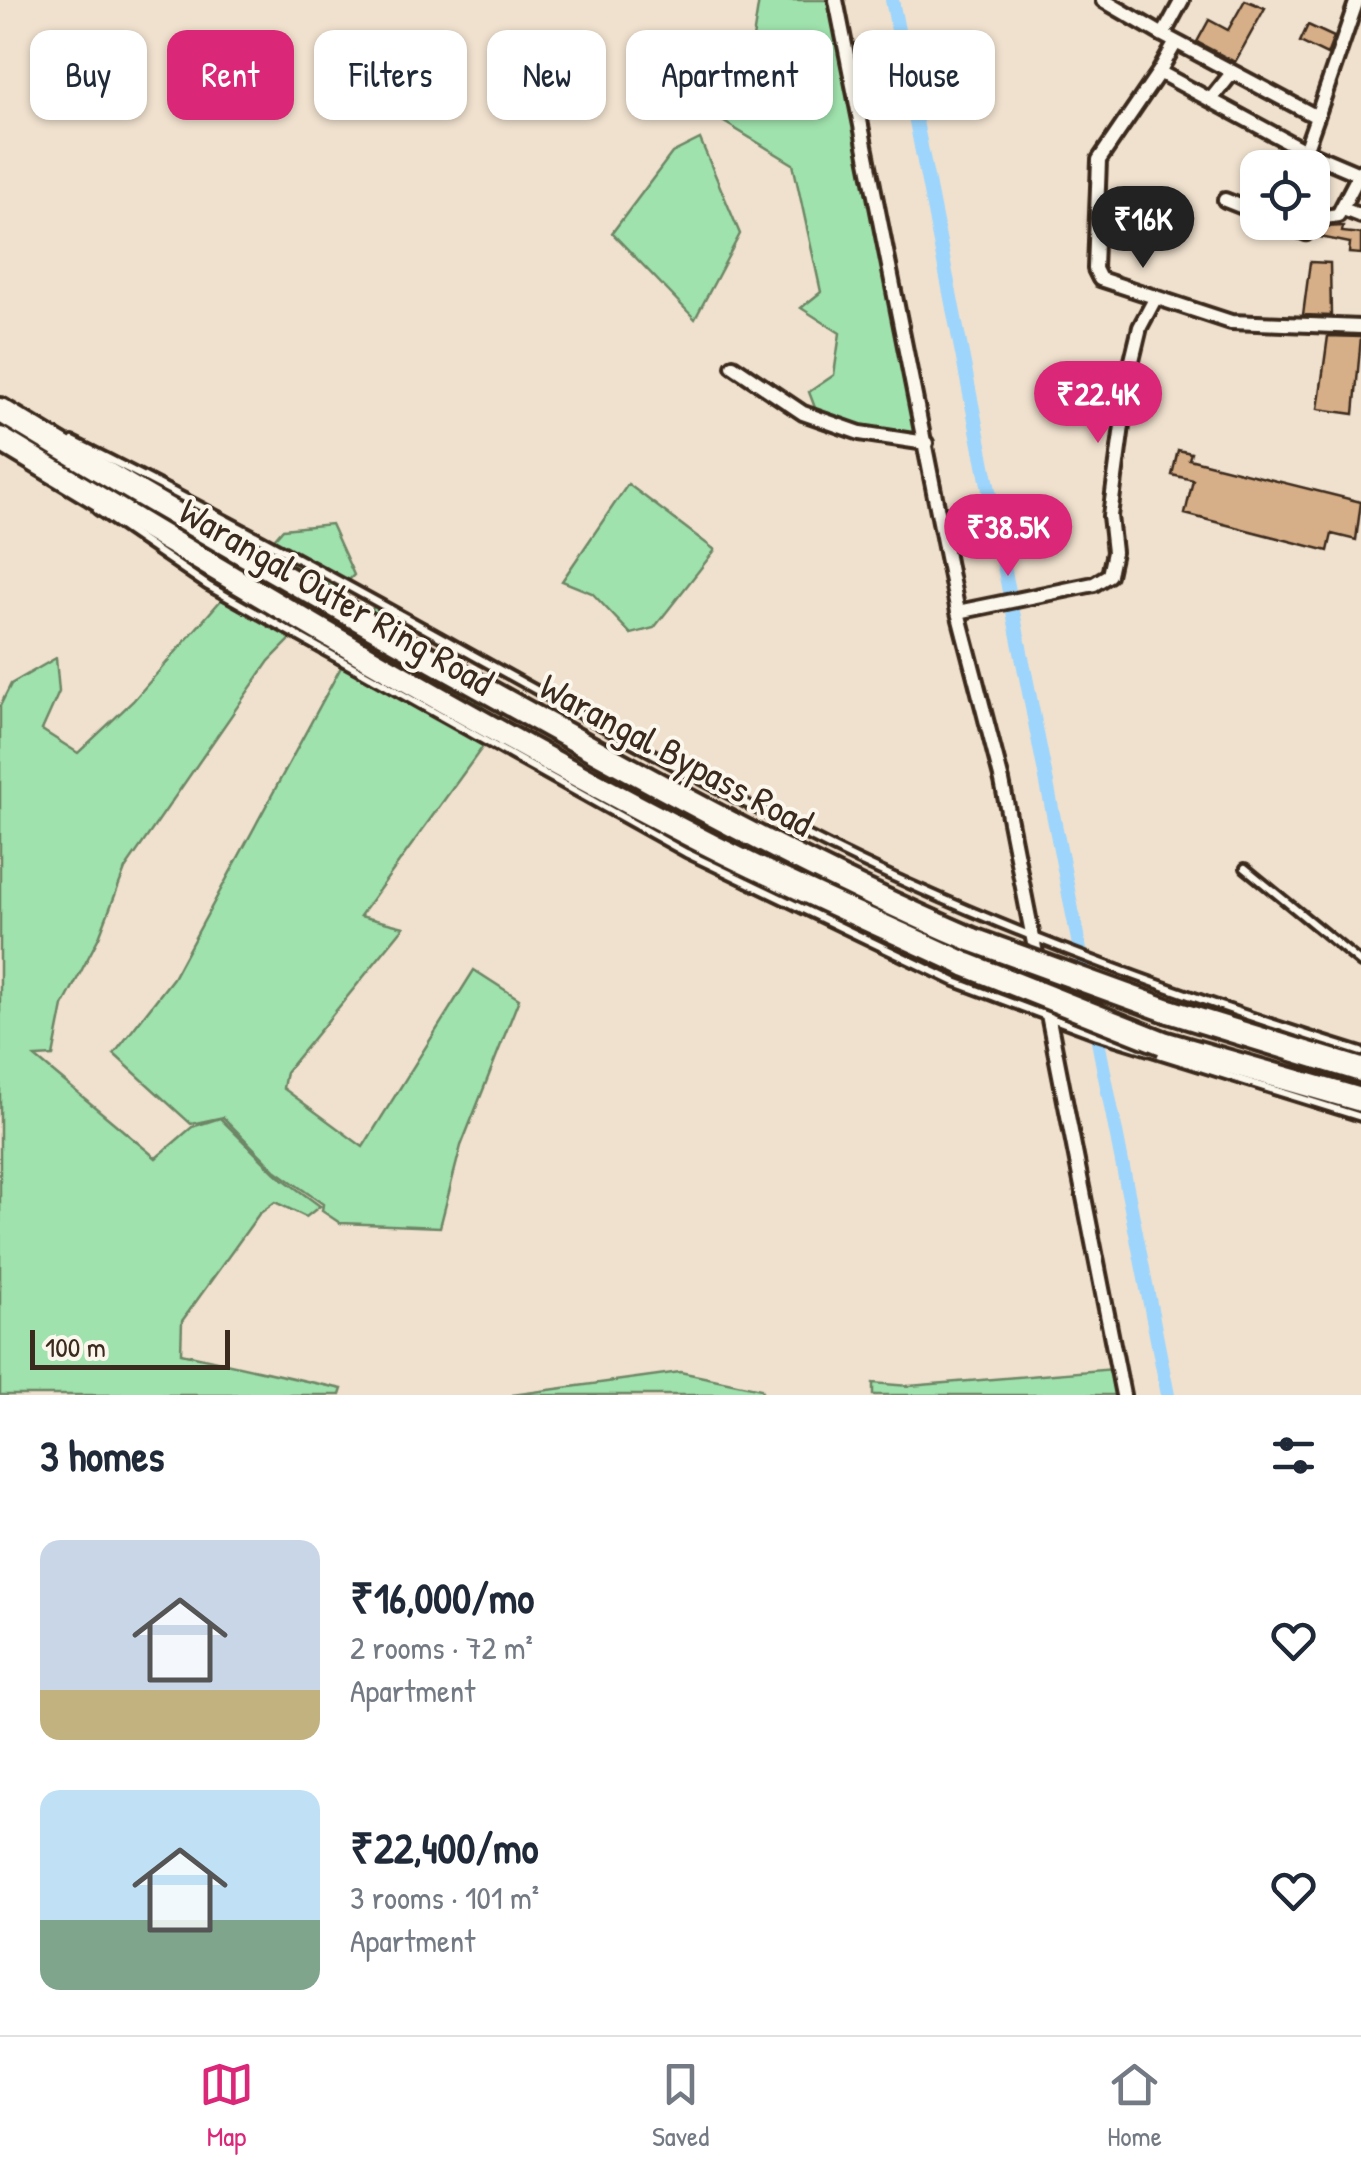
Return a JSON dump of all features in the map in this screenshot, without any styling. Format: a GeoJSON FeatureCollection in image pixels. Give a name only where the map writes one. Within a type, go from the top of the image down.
{"type":"FeatureCollection","features":[{"type":"Feature","properties":{"kind":"highway","name":"Warangal Bypass Road"},"geometry":{"type":"LineString","coordinates":[[0,407],[235,551],[676,796],[866,894],[973,940],[1169,1010],[1361,1070]]}},
{"type":"Feature","properties":{"kind":"highway","name":"Warangal Outer Ring Road"},"geometry":{"type":"LineString","coordinates":[[0,442],[208,565],[714,847],[967,965],[1164,1043],[1361,1100]]}},
{"type":"Feature","properties":{"kind":"street"},"geometry":{"type":"LineString","coordinates":[[836,0],[958,612],[1002,781],[1123,1395]]}},
{"type":"Feature","properties":{"kind":"street"},"geometry":{"type":"LineString","coordinates":[[1103,0],[1317,117]]}},
{"type":"Feature","properties":{"kind":"street"},"geometry":{"type":"LineString","coordinates":[[1182,0],[1160,72],[1106,144],[1099,160],[1096,275],[1108,283],[1231,322],[1361,326]]}},
{"type":"Feature","properties":{"kind":"street"},"geometry":{"type":"LineString","coordinates":[[1160,72],[1306,150],[1358,0]]}},
{"type":"Feature","properties":{"kind":"street"},"geometry":{"type":"LineString","coordinates":[[1212,98],[1232,73]]}},
{"type":"Feature","properties":{"kind":"street"},"geometry":{"type":"LineString","coordinates":[[1330,160],[1360,172],[1343,209],[1330,216]]}},
{"type":"Feature","properties":{"kind":"street"},"geometry":{"type":"LineString","coordinates":[[1225,200],[1240,206]]}},
{"type":"Feature","properties":{"kind":"street"},"geometry":{"type":"LineString","coordinates":[[1343,209],[1361,216]]}},
{"type":"Feature","properties":{"kind":"street"},"geometry":{"type":"LineString","coordinates":[[958,612],[1094,584],[1110,575],[1110,516],[1129,372],[1140,327],[1156,296]]}},
{"type":"Feature","properties":{"kind":"street"},"geometry":{"type":"LineString","coordinates":[[733,366],[803,413],[860,433],[926,443]]}},
{"type":"Feature","properties":{"kind":"lane"},"geometry":{"type":"LineString","coordinates":[[0,407],[216,512],[807,836],[1032,935],[1361,1052]]}},
{"type":"Feature","properties":{"kind":"lane"},"geometry":{"type":"LineString","coordinates":[[0,442],[208,586],[686,852],[955,982],[1049,1018],[1361,1117]]}},
{"type":"Feature","properties":{"kind":"lane"},"geometry":{"type":"LineString","coordinates":[[1245,868],[1361,962]]}},
{"type":"Feature","properties":{"kind":"green space"},"geometry":{"type":"Polygon","coordinates":[[[759,0],[831,0],[917,439],[850,438],[820,421],[809,392],[834,375],[840,333],[801,308],[821,292],[793,164],[721,120],[833,120],[833,30],[754,30],[759,0]]]}},
{"type":"Feature","properties":{"kind":"green space"},"geometry":{"type":"Polygon","coordinates":[[[700,139],[740,234],[695,319],[612,233],[672,153],[700,139]]]}},
{"type":"Feature","properties":{"kind":"green space"},"geometry":{"type":"Polygon","coordinates":[[[628,484],[715,550],[654,628],[631,634],[592,593],[562,581],[628,484]]]}},
{"type":"Feature","properties":{"kind":"green space"},"geometry":{"type":"Polygon","coordinates":[[[331,524],[354,575],[269,661],[125,869],[99,937],[63,1006],[53,1056],[35,1057],[156,1158],[192,1127],[220,1118],[275,1173],[320,1206],[306,1217],[275,1202],[259,1214],[182,1321],[181,1353],[342,1389],[340,1395],[0,1395],[0,706],[11,684],[56,658],[59,692],[42,730],[78,753],[133,701],[283,529],[331,524]]]}},
{"type":"Feature","properties":{"kind":"green space"},"geometry":{"type":"Polygon","coordinates":[[[374,606],[500,723],[360,916],[404,927],[286,1072],[283,1088],[363,1147],[474,970],[519,999],[461,1146],[440,1227],[340,1223],[322,1211],[323,1204],[275,1170],[223,1117],[191,1124],[114,1054],[173,978],[374,606]]]}},
{"type":"Feature","properties":{"kind":"green space"},"geometry":{"type":"Polygon","coordinates":[[[1114,1369],[1119,1395],[873,1395],[873,1383],[909,1386],[1114,1369]]]}},
{"type":"Feature","properties":{"kind":"green space"},"geometry":{"type":"Polygon","coordinates":[[[680,1372],[761,1389],[763,1395],[512,1395],[680,1372]]]}},
{"type":"Feature","properties":{"kind":"building"},"geometry":{"type":"Polygon","coordinates":[[[1245,0],[1265,8],[1235,62],[1197,42],[1209,20],[1228,30],[1245,0]]]}},
{"type":"Feature","properties":{"kind":"building"},"geometry":{"type":"Polygon","coordinates":[[[1308,25],[1334,37],[1327,55],[1300,42],[1308,25]]]}},
{"type":"Feature","properties":{"kind":"building"},"geometry":{"type":"Polygon","coordinates":[[[1343,226],[1342,232],[1361,234],[1361,254],[1349,253],[1350,243],[1330,239],[1330,227],[1343,226]]]}},
{"type":"Feature","properties":{"kind":"building"},"geometry":{"type":"Polygon","coordinates":[[[1310,262],[1330,263],[1331,316],[1303,315],[1310,262]]]}},
{"type":"Feature","properties":{"kind":"building"},"geometry":{"type":"Polygon","coordinates":[[[1328,336],[1361,337],[1354,414],[1318,409],[1328,336]]]}},
{"type":"Feature","properties":{"kind":"building"},"geometry":{"type":"Polygon","coordinates":[[[1178,450],[1191,453],[1189,459],[1361,502],[1356,540],[1332,534],[1328,551],[1185,514],[1193,480],[1172,475],[1178,450]]]}},
{"type":"Feature","properties":{"kind":"waterway"},"geometry":{"type":"LineString","coordinates":[[892,0],[1168,1395]]}}]}
